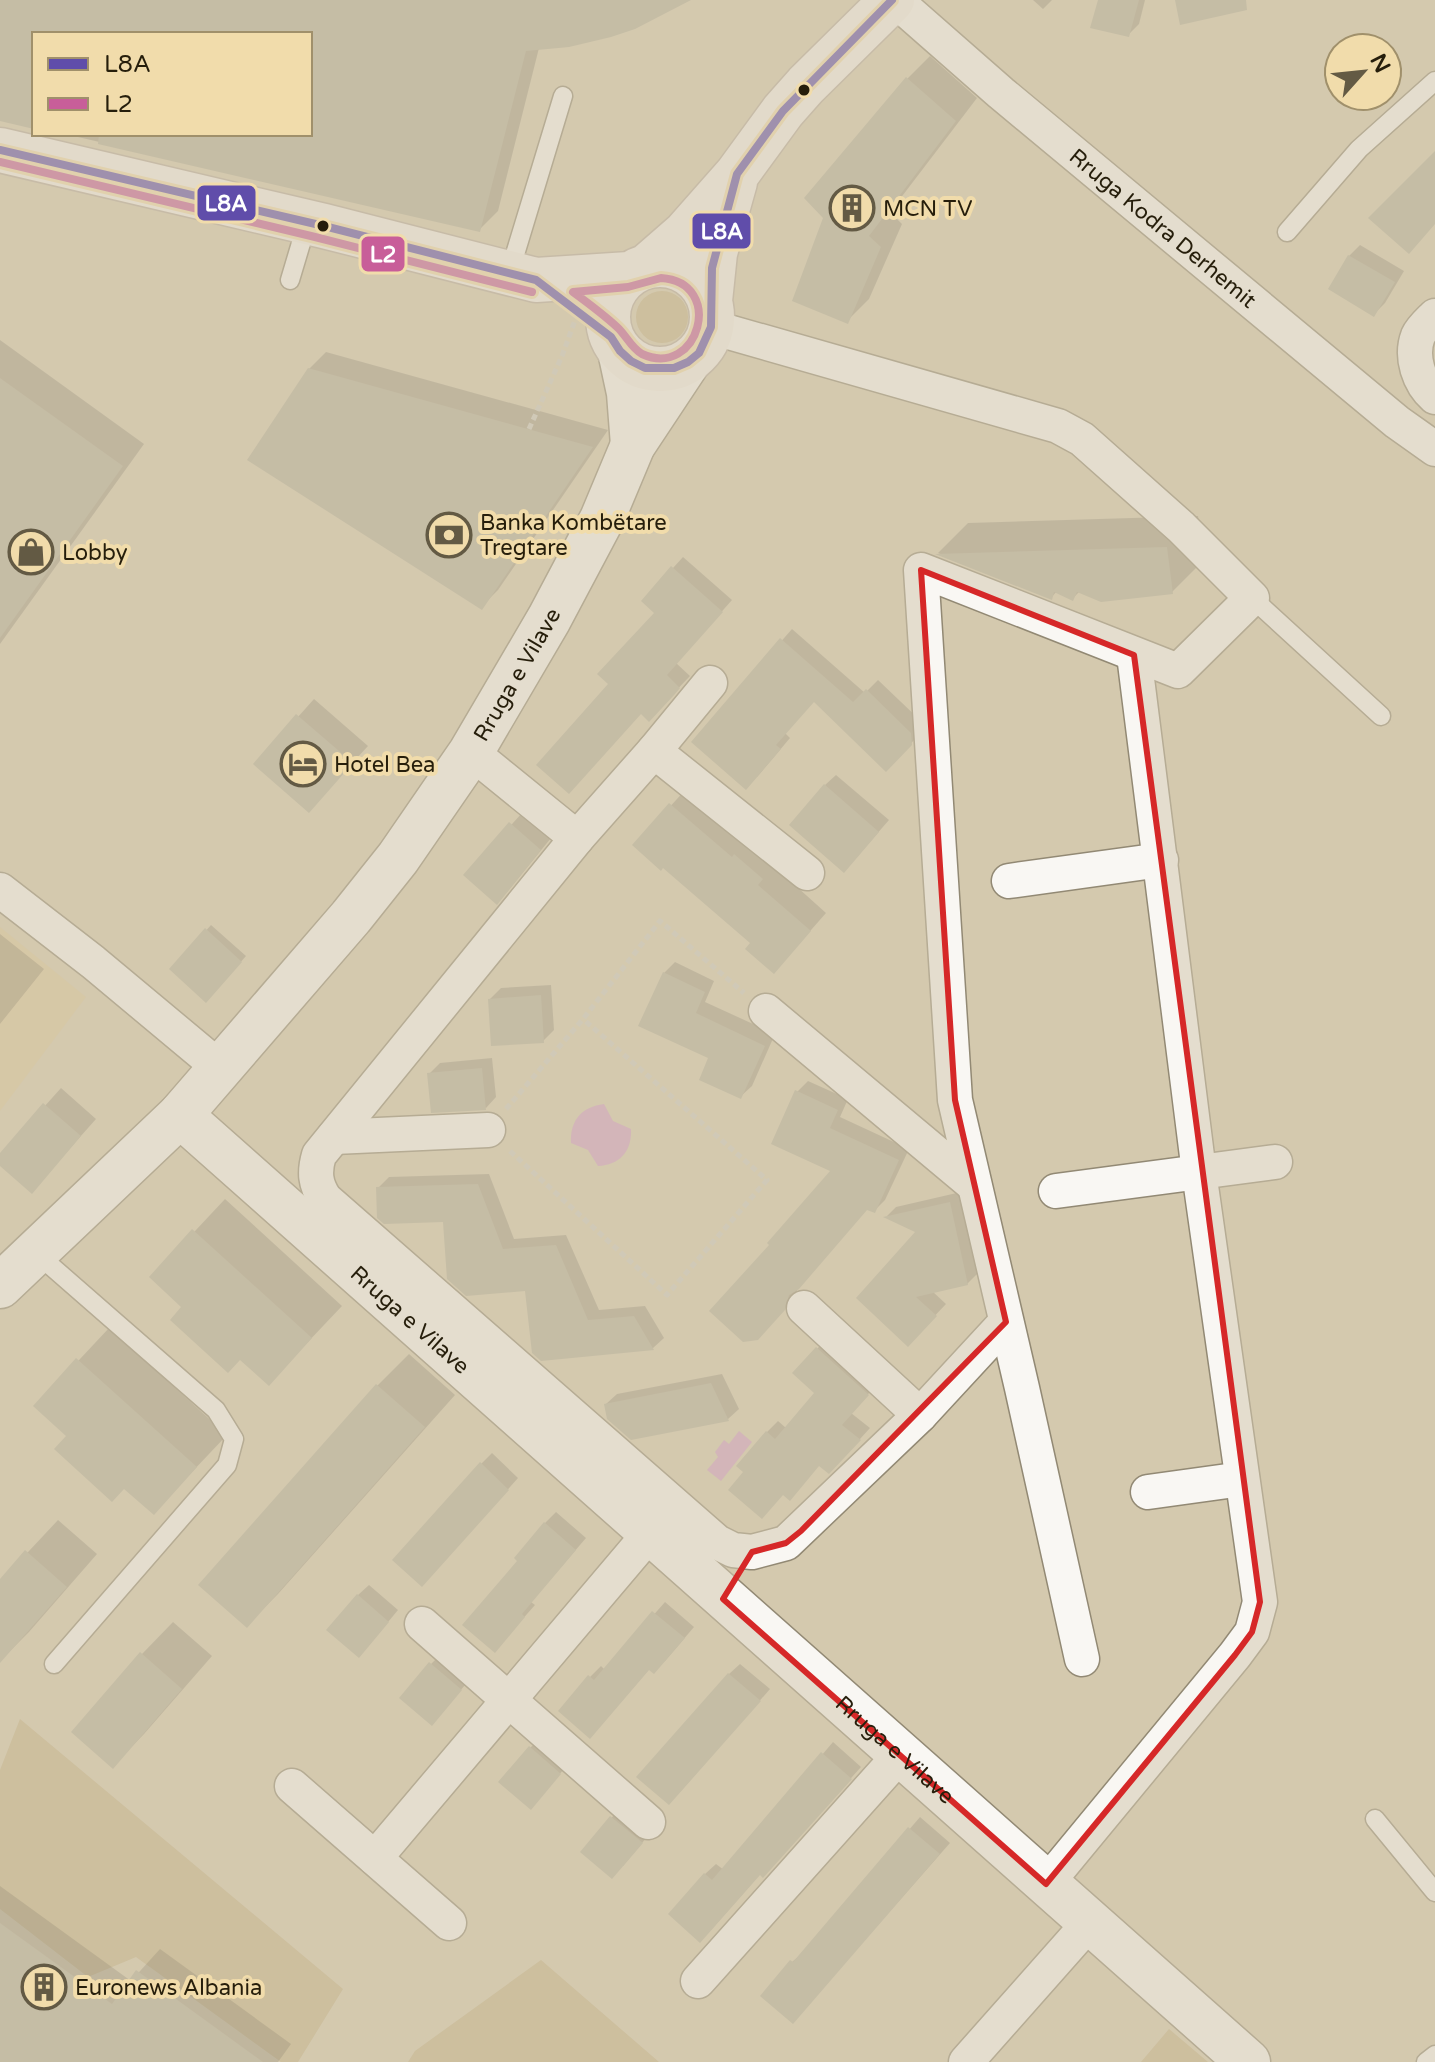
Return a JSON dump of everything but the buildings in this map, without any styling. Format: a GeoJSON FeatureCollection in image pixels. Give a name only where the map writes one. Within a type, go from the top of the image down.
{"type":"FeatureCollection","features":[{"type":"Feature","properties":{"kind":"main road","name":"Rruga e Vilave"},"geometry":{"type":"LineString","coordinates":[[638,270],[685,233],[737,174],[783,111],[893,0]]}},
{"type":"Feature","properties":{"kind":"main road"},"geometry":{"type":"LineString","coordinates":[[0,150],[522,277],[638,270],[659,265],[685,271],[696,279],[703,330],[674,368],[645,368],[631,361],[603,333],[522,277]]}},
{"type":"Feature","properties":{"kind":"main road","name":"Rruga e Vilave"},"geometry":{"type":"LineString","coordinates":[[703,330],[715,253],[737,174]]}},
{"type":"Feature","properties":{"kind":"main road"},"geometry":{"type":"LineString","coordinates":[[603,333],[614,292],[638,270]]}},
{"type":"Feature","properties":{"kind":"street","name":"Rruga Kodra Derhemit"},"geometry":{"type":"LineString","coordinates":[[893,0],[1397,422],[1435,449]]}},
{"type":"Feature","properties":{"kind":"street"},"geometry":{"type":"LineString","coordinates":[[1397,422],[1430,392],[1414,357],[1418,334],[1435,316]]}},
{"type":"Feature","properties":{"kind":"street"},"geometry":{"type":"LineString","coordinates":[[703,330],[1058,426],[1082,439],[1181,527],[1252,598],[1178,671],[921,570],[955,1100],[1082,1659]]}},
{"type":"Feature","properties":{"kind":"street","name":"Rruga e Vilave"},"geometry":{"type":"LineString","coordinates":[[703,330],[633,445],[602,519],[582,557],[471,752],[398,858],[351,917],[180,1115],[1248,2062]]}},
{"type":"Feature","properties":{"kind":"street","name":"Rruga e Vilave"},"geometry":{"type":"LineString","coordinates":[[603,333],[629,393],[633,445]]}},
{"type":"Feature","properties":{"kind":"street"},"geometry":{"type":"LineString","coordinates":[[1046,1884],[1252,1632],[1260,1602],[1199,1172],[1134,655]]}},
{"type":"Feature","properties":{"kind":"street"},"geometry":{"type":"LineString","coordinates":[[710,683],[577,838],[319,1155],[315,1166],[319,1189],[325,1199],[717,1542],[733,1550],[752,1552],[786,1543],[920,1415],[1006,1322]]}},
{"type":"Feature","properties":{"kind":"street"},"geometry":{"type":"LineString","coordinates":[[654,751],[807,873]]}},
{"type":"Feature","properties":{"kind":"street"},"geometry":{"type":"LineString","coordinates":[[471,752],[577,838]]}},
{"type":"Feature","properties":{"kind":"street"},"geometry":{"type":"LineString","coordinates":[[1009,881],[1161,860]]}},
{"type":"Feature","properties":{"kind":"street"},"geometry":{"type":"LineString","coordinates":[[0,890],[93,962],[220,1068]]}},
{"type":"Feature","properties":{"kind":"street"},"geometry":{"type":"LineString","coordinates":[[766,1011],[974,1185]]}},
{"type":"Feature","properties":{"kind":"street"},"geometry":{"type":"LineString","coordinates":[[0,1286],[180,1115]]}},
{"type":"Feature","properties":{"kind":"street"},"geometry":{"type":"LineString","coordinates":[[334,1137],[488,1130]]}},
{"type":"Feature","properties":{"kind":"street"},"geometry":{"type":"LineString","coordinates":[[1056,1191],[1275,1162]]}},
{"type":"Feature","properties":{"kind":"street"},"geometry":{"type":"LineString","coordinates":[[804,1308],[920,1415]]}},
{"type":"Feature","properties":{"kind":"street"},"geometry":{"type":"LineString","coordinates":[[1148,1492],[1242,1479]]}},
{"type":"Feature","properties":{"kind":"street"},"geometry":{"type":"LineString","coordinates":[[375,1858],[651,1532]]}},
{"type":"Feature","properties":{"kind":"street"},"geometry":{"type":"LineString","coordinates":[[723,1599],[752,1552]]}},
{"type":"Feature","properties":{"kind":"street"},"geometry":{"type":"LineString","coordinates":[[422,1624],[648,1822]]}},
{"type":"Feature","properties":{"kind":"street"},"geometry":{"type":"LineString","coordinates":[[698,1981],[900,1755]]}},
{"type":"Feature","properties":{"kind":"street"},"geometry":{"type":"LineString","coordinates":[[292,1786],[449,1923]]}},
{"type":"Feature","properties":{"kind":"street"},"geometry":{"type":"LineString","coordinates":[[966,2062],[1090,1922]]}},
{"type":"Feature","properties":{"kind":"lane"},"geometry":{"type":"LineString","coordinates":[[1287,232],[1359,149],[1435,81]]}},
{"type":"Feature","properties":{"kind":"lane"},"geometry":{"type":"LineString","coordinates":[[522,277],[563,96]]}},
{"type":"Feature","properties":{"kind":"lane"},"geometry":{"type":"LineString","coordinates":[[290,280],[307,223]]}},
{"type":"Feature","properties":{"kind":"lane"},"geometry":{"type":"LineString","coordinates":[[1252,598],[1381,716]]}},
{"type":"Feature","properties":{"kind":"lane"},"geometry":{"type":"LineString","coordinates":[[35,1252],[216,1410],[234,1439],[227,1465],[54,1664]]}},
{"type":"Feature","properties":{"kind":"lane"},"geometry":{"type":"LineString","coordinates":[[1375,1819],[1435,1892]]}},
{"type":"Feature","properties":{"kind":"lane"},"geometry":{"type":"LineString","coordinates":[[1426,2062],[1435,2055]]}},
{"type":"Feature","properties":{"kind":"path"},"geometry":{"type":"LineString","coordinates":[[529,429],[562,356],[603,333]]}},
{"type":"Feature","properties":{"kind":"path"},"geometry":{"type":"LineString","coordinates":[[583,1019],[767,1180],[667,1295],[488,1130],[583,1019],[660,921],[766,1011]]}},
{"type":"Feature","properties":{"kind":"highlighted area"},"geometry":{"type":"Polygon","coordinates":[[[921,570],[1134,655],[1260,1602],[1252,1632],[1235,1655],[1046,1884],[723,1599],[752,1552],[786,1543],[801,1531],[1006,1322],[955,1100],[921,570]]]}},
{"type":"Feature","properties":{"kind":"shaded area"},"geometry":{"type":"Polygon","coordinates":[[[662,291],[680,299],[688,317],[680,335],[662,343],[644,335],[636,317],[644,299],[662,291]]]}},
{"type":"Feature","properties":{"kind":"shaded area"},"geometry":{"type":"Polygon","coordinates":[[[0,927],[86,997],[0,1111],[0,927]]]}},
{"type":"Feature","properties":{"kind":"shaded area"},"geometry":{"type":"Polygon","coordinates":[[[604,1104],[613,1121],[631,1129],[631,1137],[627,1150],[618,1160],[598,1166],[588,1150],[571,1143],[571,1135],[578,1116],[589,1108],[604,1104]]]}},
{"type":"Feature","properties":{"kind":"shaded area"},"geometry":{"type":"Polygon","coordinates":[[[739,1431],[752,1442],[721,1481],[707,1470],[718,1457],[715,1452],[724,1440],[729,1444],[739,1431]]]}},
{"type":"Feature","properties":{"kind":"shaded area"},"geometry":{"type":"Polygon","coordinates":[[[20,1719],[343,1989],[298,2062],[281,2062],[136,1957],[88,1977],[0,1909],[0,1770],[20,1719]]]}},
{"type":"Feature","properties":{"kind":"shaded area"},"geometry":{"type":"Polygon","coordinates":[[[541,1960],[659,2062],[408,2062],[415,2051],[541,1960]]]}},
{"type":"Feature","properties":{"kind":"shaded area"},"geometry":{"type":"Polygon","coordinates":[[[1169,2029],[1208,2062],[1141,2062],[1169,2029]]]}},
{"type":"Feature","properties":{"kind":"transit line","name":"L8A"},"geometry":{"type":"LineString","coordinates":[[0,150],[324,226],[536,280],[611,337],[631,361],[645,368],[674,368],[699,353],[711,327],[712,268],[737,174],[783,111],[892,0]]}},
{"type":"Feature","properties":{"kind":"transit line","name":"L2"},"geometry":{"type":"LineString","coordinates":[[0,162],[532,292]]}},
{"type":"Feature","properties":{"kind":"transit line","name":"L2"},"geometry":{"type":"LineString","coordinates":[[661,278],[681,283],[693,295],[699,311],[697,327],[690,342],[678,354],[662,358],[642,354],[617,327],[573,292],[628,287],[661,278]]}},
{"type":"Feature","properties":{"kind":"place","name":"MCN TV"},"geometry":{"type":"Point","coordinates":[852,208]}},
{"type":"Feature","properties":{"kind":"place","name":"Banka Kombëtare Tregtare"},"geometry":{"type":"Point","coordinates":[449,535]}},
{"type":"Feature","properties":{"kind":"place","name":"Lobby"},"geometry":{"type":"Point","coordinates":[31,552]}},
{"type":"Feature","properties":{"kind":"place","name":"Hotel Bea"},"geometry":{"type":"Point","coordinates":[303,764]}},
{"type":"Feature","properties":{"kind":"place","name":"Euronews Albania"},"geometry":{"type":"Point","coordinates":[44,1987]}}]}
